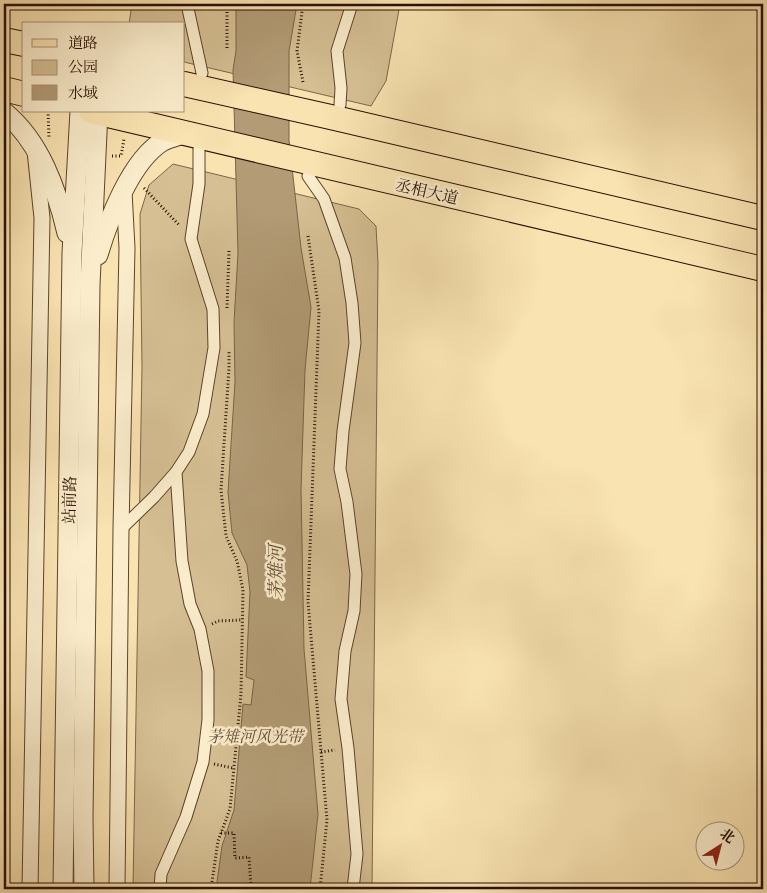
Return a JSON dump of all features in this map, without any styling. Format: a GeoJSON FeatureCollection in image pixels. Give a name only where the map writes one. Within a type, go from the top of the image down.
{"type":"FeatureCollection","features":[{"type":"Feature","properties":{"kind":"main road"},"geometry":{"type":"LineString","coordinates":[[4,40],[22,44]]}},
{"type":"Feature","properties":{"kind":"main road"},"geometry":{"type":"LineString","coordinates":[[193,78],[335,118],[763,218]]}},
{"type":"Feature","properties":{"kind":"main road"},"geometry":{"type":"LineString","coordinates":[[4,89],[22,94]]}},
{"type":"Feature","properties":{"kind":"main road","name":"丞相大道"},"geometry":{"type":"LineString","coordinates":[[92,112],[192,141],[763,269]]}},
{"type":"Feature","properties":{"kind":"street"},"geometry":{"type":"LineString","coordinates":[[187,4],[193,78]]}},
{"type":"Feature","properties":{"kind":"street"},"geometry":{"type":"LineString","coordinates":[[340,105],[341,88],[337,51],[352,4]]}},
{"type":"Feature","properties":{"kind":"street"},"geometry":{"type":"LineString","coordinates":[[4,112],[34,145],[60,202],[72,253]]}},
{"type":"Feature","properties":{"kind":"street","name":"站前路"},"geometry":{"type":"LineString","coordinates":[[63,889],[72,253],[92,112]]}},
{"type":"Feature","properties":{"kind":"street","name":"站前路"},"geometry":{"type":"LineString","coordinates":[[84,889],[83,818],[92,112]]}},
{"type":"Feature","properties":{"kind":"street"},"geometry":{"type":"LineString","coordinates":[[90,285],[106,230],[131,174],[151,151],[163,141],[192,141],[199,184],[191,239],[213,309],[214,348],[203,414],[190,452],[176,472],[121,529]]}},
{"type":"Feature","properties":{"kind":"street"},"geometry":{"type":"LineString","coordinates":[[30,889],[42,218],[34,145]]}},
{"type":"Feature","properties":{"kind":"street"},"geometry":{"type":"LineString","coordinates":[[308,176],[324,200],[346,258],[355,343],[340,469],[350,518],[356,574],[354,611],[345,651],[341,698],[348,748],[357,854],[353,889]]}},
{"type":"Feature","properties":{"kind":"street"},"geometry":{"type":"LineString","coordinates":[[117,889],[121,529],[127,248],[124,191]]}},
{"type":"Feature","properties":{"kind":"street"},"geometry":{"type":"LineString","coordinates":[[160,889],[161,874],[186,817],[203,762],[208,720],[208,671],[200,629],[190,604],[182,561],[176,472]]}},
{"type":"Feature","properties":{"kind":"path"},"geometry":{"type":"LineString","coordinates":[[227,48],[228,4]]}},
{"type":"Feature","properties":{"kind":"path"},"geometry":{"type":"LineString","coordinates":[[303,4],[297,51],[303,82]]}},
{"type":"Feature","properties":{"kind":"path"},"geometry":{"type":"LineString","coordinates":[[131,174],[191,239]]}},
{"type":"Feature","properties":{"kind":"path"},"geometry":{"type":"LineString","coordinates":[[308,236],[318,311],[308,602],[328,820],[320,889]]}},
{"type":"Feature","properties":{"kind":"path"},"geometry":{"type":"LineString","coordinates":[[227,310],[229,251]]}},
{"type":"Feature","properties":{"kind":"path"},"geometry":{"type":"LineString","coordinates":[[211,889],[218,841],[230,809],[241,694],[242,590],[237,561],[226,536],[220,490],[229,368],[228,348]]}},
{"type":"Feature","properties":{"kind":"path"},"geometry":{"type":"LineString","coordinates":[[200,629],[218,622],[241,620]]}},
{"type":"Feature","properties":{"kind":"path"},"geometry":{"type":"LineString","coordinates":[[221,834],[234,833],[234,858],[249,857],[251,887],[241,887],[241,889]]}},
{"type":"Feature","properties":{"kind":"green space"},"geometry":{"type":"Polygon","coordinates":[[[132,4],[400,4],[386,81],[371,106],[185,62],[185,22],[129,22],[132,4]]]}},
{"type":"Feature","properties":{"kind":"green space","name":"茅雉河风光带"},"geometry":{"type":"Polygon","coordinates":[[[173,164],[359,209],[376,226],[378,263],[372,889],[133,889],[142,366],[140,214],[149,185],[173,164]]]}},
{"type":"Feature","properties":{"kind":"water","name":"茅雉河"},"geometry":{"type":"Polygon","coordinates":[[[236,4],[297,4],[289,51],[289,140],[301,248],[311,307],[305,370],[301,489],[304,649],[318,814],[310,889],[216,889],[222,846],[234,810],[243,704],[251,705],[254,680],[246,677],[250,592],[247,565],[232,533],[228,492],[235,382],[234,322],[238,253],[233,70],[236,51],[236,4]]]}}]}
